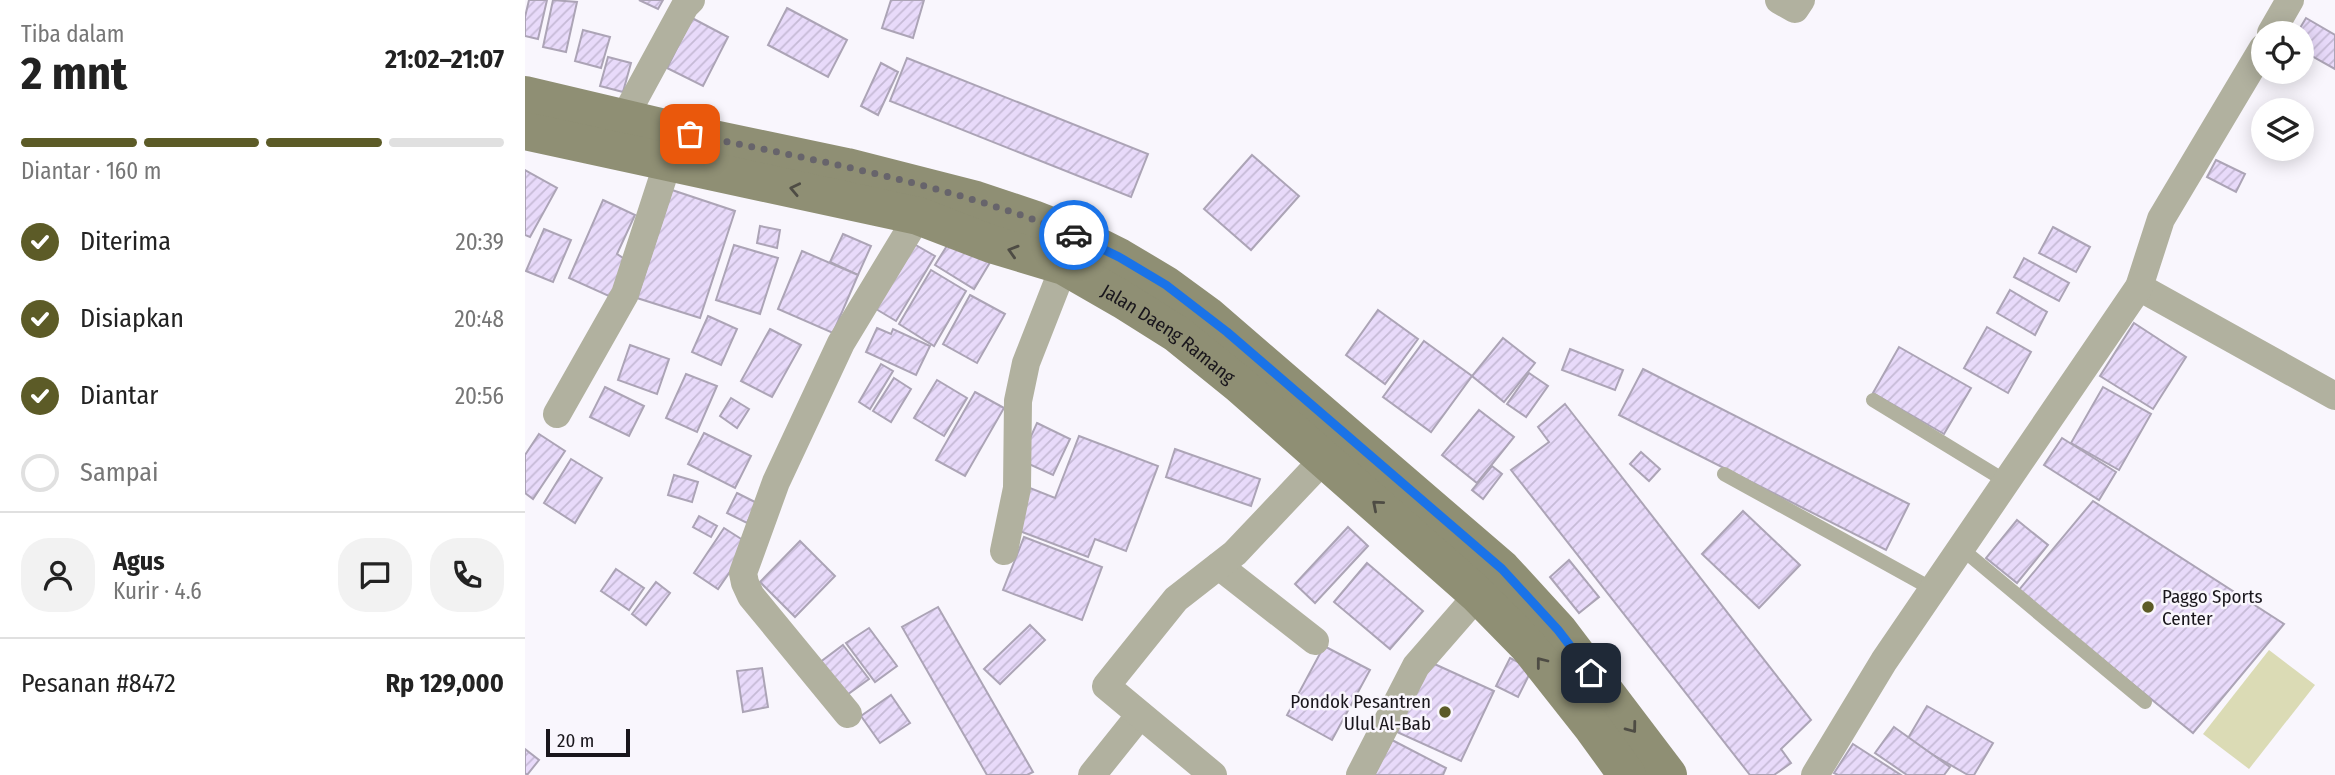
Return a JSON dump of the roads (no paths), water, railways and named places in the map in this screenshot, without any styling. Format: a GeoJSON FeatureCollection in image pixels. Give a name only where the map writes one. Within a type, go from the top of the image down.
{"type":"FeatureCollection","features":[{"type":"Feature","properties":{"kind":"main road","name":"Jalan Daeng Ramang"},"geometry":{"type":"LineString","coordinates":[[525,95],[619,135],[668,162],[923,201]]}},
{"type":"Feature","properties":{"kind":"main road","name":"Jalan Daeng Ramang"},"geometry":{"type":"LineString","coordinates":[[525,131],[619,135],[923,201],[991,244],[1119,257],[1166,285],[1207,316],[1365,449],[1489,582],[1529,647],[1627,775]]}},
{"type":"Feature","properties":{"kind":"main road","name":"Jalan Daeng Ramang"},"geometry":{"type":"LineString","coordinates":[[1071,252],[1240,385],[1324,459],[1558,630],[1668,775]]}},
{"type":"Feature","properties":{"kind":"street"},"geometry":{"type":"LineString","coordinates":[[619,135],[685,6],[691,0]]}},
{"type":"Feature","properties":{"kind":"street"},"geometry":{"type":"LineString","coordinates":[[1779,0],[1794,9],[1801,0]]}},
{"type":"Feature","properties":{"kind":"street"},"geometry":{"type":"LineString","coordinates":[[2278,21],[2290,0]]}},
{"type":"Feature","properties":{"kind":"street"},"geometry":{"type":"LineString","coordinates":[[1815,775],[1884,661],[2139,287],[2161,219],[2251,68]]}},
{"type":"Feature","properties":{"kind":"street"},"geometry":{"type":"LineString","coordinates":[[557,414],[625,294],[668,162]]}},
{"type":"Feature","properties":{"kind":"street"},"geometry":{"type":"LineString","coordinates":[[848,714],[751,596],[743,573],[776,482],[841,343],[923,201]]}},
{"type":"Feature","properties":{"kind":"street"},"geometry":{"type":"LineString","coordinates":[[1005,551],[1017,488],[1017,420],[1022,379],[1071,252]]}},
{"type":"Feature","properties":{"kind":"street"},"geometry":{"type":"LineString","coordinates":[[2139,287],[2335,396]]}},
{"type":"Feature","properties":{"kind":"street"},"geometry":{"type":"LineString","coordinates":[[1213,775],[1106,685],[1177,598],[1235,554],[1324,459]]}},
{"type":"Feature","properties":{"kind":"street"},"geometry":{"type":"LineString","coordinates":[[1219,566],[1315,641]]}},
{"type":"Feature","properties":{"kind":"street"},"geometry":{"type":"LineString","coordinates":[[1360,775],[1416,666],[1489,582]]}},
{"type":"Feature","properties":{"kind":"street"},"geometry":{"type":"LineString","coordinates":[[1092,775],[1140,715]]}},
{"type":"Feature","properties":{"kind":"lane"},"geometry":{"type":"LineString","coordinates":[[1873,400],[2007,482]]}},
{"type":"Feature","properties":{"kind":"lane"},"geometry":{"type":"LineString","coordinates":[[1724,474],[1934,590]]}},
{"type":"Feature","properties":{"kind":"lane"},"geometry":{"type":"LineString","coordinates":[[1962,549],[2145,702]]}},
{"type":"Feature","properties":{"kind":"place","name":"Paggo Sports Center"},"geometry":{"type":"Point","coordinates":[2148,607]}},
{"type":"Feature","properties":{"kind":"place","name":"Pondok Pesantren Ulul Al-Bab"},"geometry":{"type":"Point","coordinates":[1445,712]}}]}
